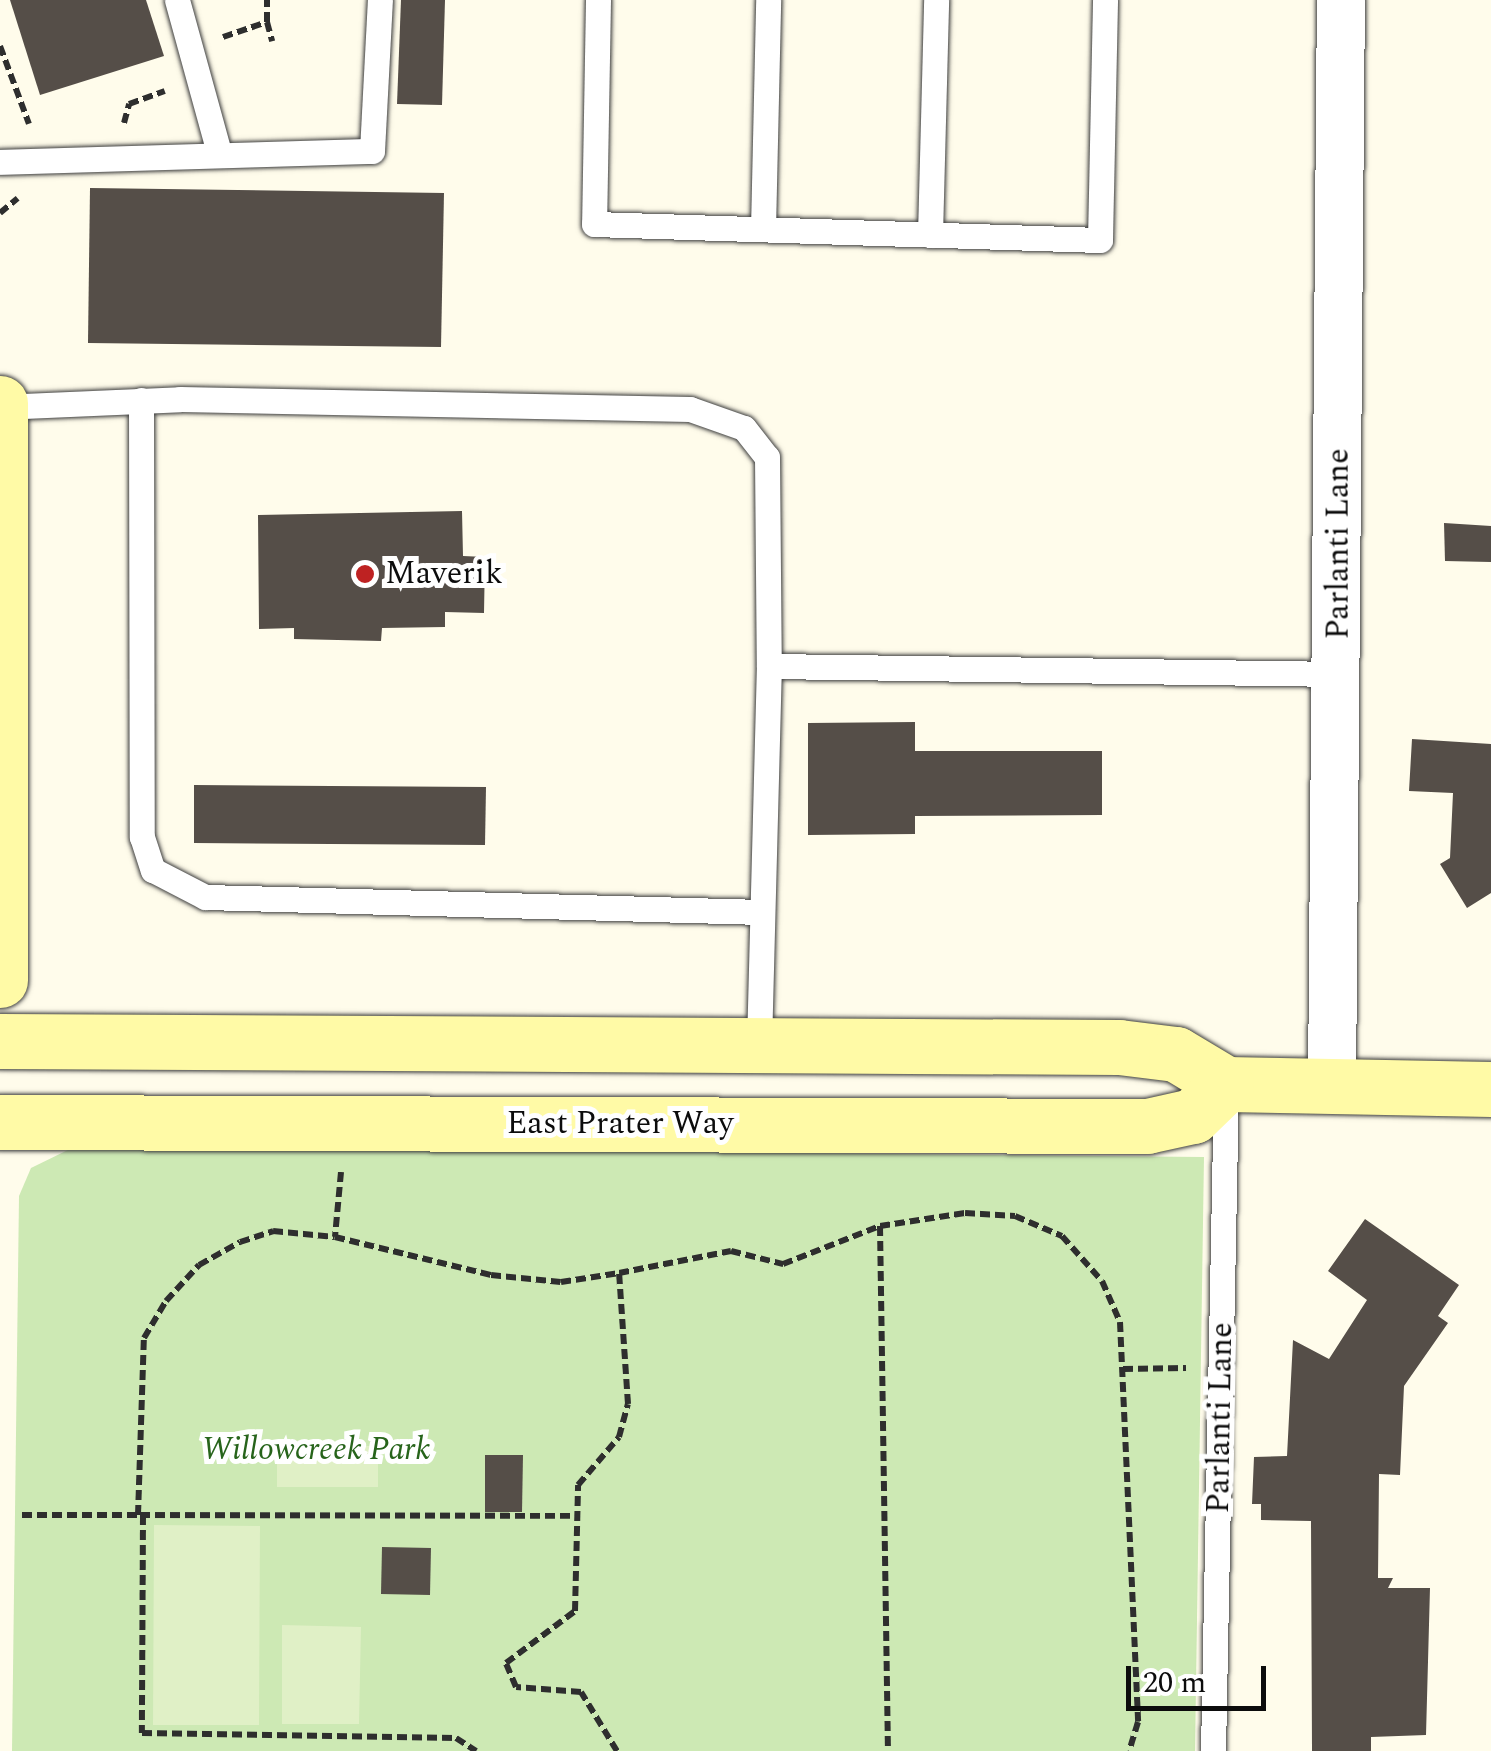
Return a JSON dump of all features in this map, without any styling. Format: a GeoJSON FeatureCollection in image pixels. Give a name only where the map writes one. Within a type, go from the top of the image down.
{"type":"FeatureCollection","features":[{"type":"Feature","properties":{"kind":"main road"},"geometry":{"type":"LineString","coordinates":[[0,406],[0,980]]}},
{"type":"Feature","properties":{"kind":"main road"},"geometry":{"type":"LineString","coordinates":[[0,1041],[1119,1047],[1176,1054],[1226,1084],[1491,1089]]}},
{"type":"Feature","properties":{"kind":"main road","name":"East Prater Way"},"geometry":{"type":"LineString","coordinates":[[0,1122],[1148,1126],[1193,1116],[1226,1084]]}},
{"type":"Feature","properties":{"kind":"street","name":"Parlanti Lane"},"geometry":{"type":"LineString","coordinates":[[1332,1088],[1339,674],[1341,0]]}},
{"type":"Feature","properties":{"kind":"lane"},"geometry":{"type":"LineString","coordinates":[[177,0],[220,152]]}},
{"type":"Feature","properties":{"kind":"lane"},"geometry":{"type":"LineString","coordinates":[[0,162],[220,152],[372,152],[380,0]]}},
{"type":"Feature","properties":{"kind":"lane"},"geometry":{"type":"LineString","coordinates":[[598,0],[594,224],[1100,240],[1104,0]]}},
{"type":"Feature","properties":{"kind":"lane"},"geometry":{"type":"LineString","coordinates":[[763,229],[768,0]]}},
{"type":"Feature","properties":{"kind":"lane"},"geometry":{"type":"LineString","coordinates":[[930,235],[936,0]]}},
{"type":"Feature","properties":{"kind":"lane"},"geometry":{"type":"LineString","coordinates":[[141,400],[142,837],[153,870],[204,897],[762,912]]}},
{"type":"Feature","properties":{"kind":"lane"},"geometry":{"type":"LineString","coordinates":[[0,406],[141,400],[690,409],[744,428],[767,457],[768,666],[760,1045]]}},
{"type":"Feature","properties":{"kind":"lane"},"geometry":{"type":"LineString","coordinates":[[768,666],[1339,674]]}},
{"type":"Feature","properties":{"kind":"lane","name":"Parlanti Lane"},"geometry":{"type":"LineString","coordinates":[[1213,1751],[1226,1084]]}},
{"type":"Feature","properties":{"kind":"path"},"geometry":{"type":"LineString","coordinates":[[268,0],[267,22],[272,41]]}},
{"type":"Feature","properties":{"kind":"path"},"geometry":{"type":"LineString","coordinates":[[223,38],[267,22]]}},
{"type":"Feature","properties":{"kind":"path"},"geometry":{"type":"LineString","coordinates":[[0,46],[30,130]]}},
{"type":"Feature","properties":{"kind":"path"},"geometry":{"type":"LineString","coordinates":[[336,1237],[342,1156]]}},
{"type":"Feature","properties":{"kind":"path"},"geometry":{"type":"LineString","coordinates":[[476,1751],[456,1738],[142,1733],[144,1338],[166,1302],[199,1264],[240,1242],[273,1231],[336,1237],[491,1275],[561,1282],[730,1251],[783,1264],[880,1226],[965,1213],[1015,1216],[1062,1236],[1102,1281],[1120,1322],[1138,1722],[1129,1751]]}},
{"type":"Feature","properties":{"kind":"path"},"geometry":{"type":"LineString","coordinates":[[880,1226],[888,1751]]}},
{"type":"Feature","properties":{"kind":"path"},"geometry":{"type":"LineString","coordinates":[[617,1751],[581,1692],[516,1686],[507,1674],[514,1651],[576,1610],[578,1485],[620,1437],[628,1404],[619,1273]]}},
{"type":"Feature","properties":{"kind":"path"},"geometry":{"type":"LineString","coordinates":[[22,1515],[578,1516]]}},
{"type":"Feature","properties":{"kind":"green space","name":"Willowcreek Park"},"geometry":{"type":"Polygon","coordinates":[[[76,1146],[1204,1157],[1195,1751],[12,1751],[19,1196],[31,1168],[76,1146]]]}},
{"type":"Feature","properties":{"kind":"green space"},"geometry":{"type":"Polygon","coordinates":[[[277,1446],[378,1446],[378,1487],[277,1487],[277,1446]]]}},
{"type":"Feature","properties":{"kind":"green space"},"geometry":{"type":"Polygon","coordinates":[[[154,1525],[260,1526],[259,1725],[153,1725],[154,1525]]]}},
{"type":"Feature","properties":{"kind":"green space"},"geometry":{"type":"Polygon","coordinates":[[[282,1625],[361,1627],[359,1724],[282,1724],[282,1625]]]}},
{"type":"Feature","properties":{"kind":"building"},"geometry":{"type":"Polygon","coordinates":[[[10,0],[146,0],[164,56],[40,95],[10,0]]]}},
{"type":"Feature","properties":{"kind":"building"},"geometry":{"type":"Polygon","coordinates":[[[401,0],[445,0],[442,105],[397,104],[401,0]]]}},
{"type":"Feature","properties":{"kind":"building"},"geometry":{"type":"Polygon","coordinates":[[[90,188],[444,193],[441,347],[88,343],[90,188]]]}},
{"type":"Feature","properties":{"kind":"building"},"geometry":{"type":"Polygon","coordinates":[[[462,511],[463,556],[485,557],[484,613],[445,612],[445,627],[382,628],[381,641],[294,639],[294,628],[259,629],[258,515],[462,511]]]}},
{"type":"Feature","properties":{"kind":"building"},"geometry":{"type":"Polygon","coordinates":[[[1444,523],[1491,526],[1491,562],[1445,561],[1444,523]]]}},
{"type":"Feature","properties":{"kind":"building"},"geometry":{"type":"Polygon","coordinates":[[[915,722],[915,751],[1102,751],[1102,815],[915,816],[915,834],[808,835],[808,723],[915,722]]]}},
{"type":"Feature","properties":{"kind":"building"},"geometry":{"type":"Polygon","coordinates":[[[1412,739],[1491,744],[1491,893],[1467,908],[1440,864],[1450,858],[1453,793],[1409,791],[1412,739]]]}},
{"type":"Feature","properties":{"kind":"building"},"geometry":{"type":"Polygon","coordinates":[[[194,785],[486,787],[485,845],[194,843],[194,785]]]}},
{"type":"Feature","properties":{"kind":"building"},"geometry":{"type":"Polygon","coordinates":[[[1365,1219],[1459,1285],[1438,1316],[1448,1323],[1404,1386],[1400,1475],[1379,1474],[1378,1578],[1393,1578],[1388,1588],[1430,1588],[1426,1735],[1371,1737],[1371,1751],[1312,1751],[1311,1521],[1261,1520],[1261,1504],[1252,1504],[1254,1457],[1287,1456],[1293,1340],[1329,1359],[1367,1300],[1328,1271],[1365,1219]]]}},
{"type":"Feature","properties":{"kind":"building"},"geometry":{"type":"Polygon","coordinates":[[[485,1455],[523,1455],[522,1512],[485,1512],[485,1455]]]}},
{"type":"Feature","properties":{"kind":"building"},"geometry":{"type":"Polygon","coordinates":[[[382,1547],[431,1548],[430,1595],[381,1594],[382,1547]]]}},
{"type":"Feature","properties":{"kind":"place","name":"Maverik"},"geometry":{"type":"Point","coordinates":[365,574]}}]}
